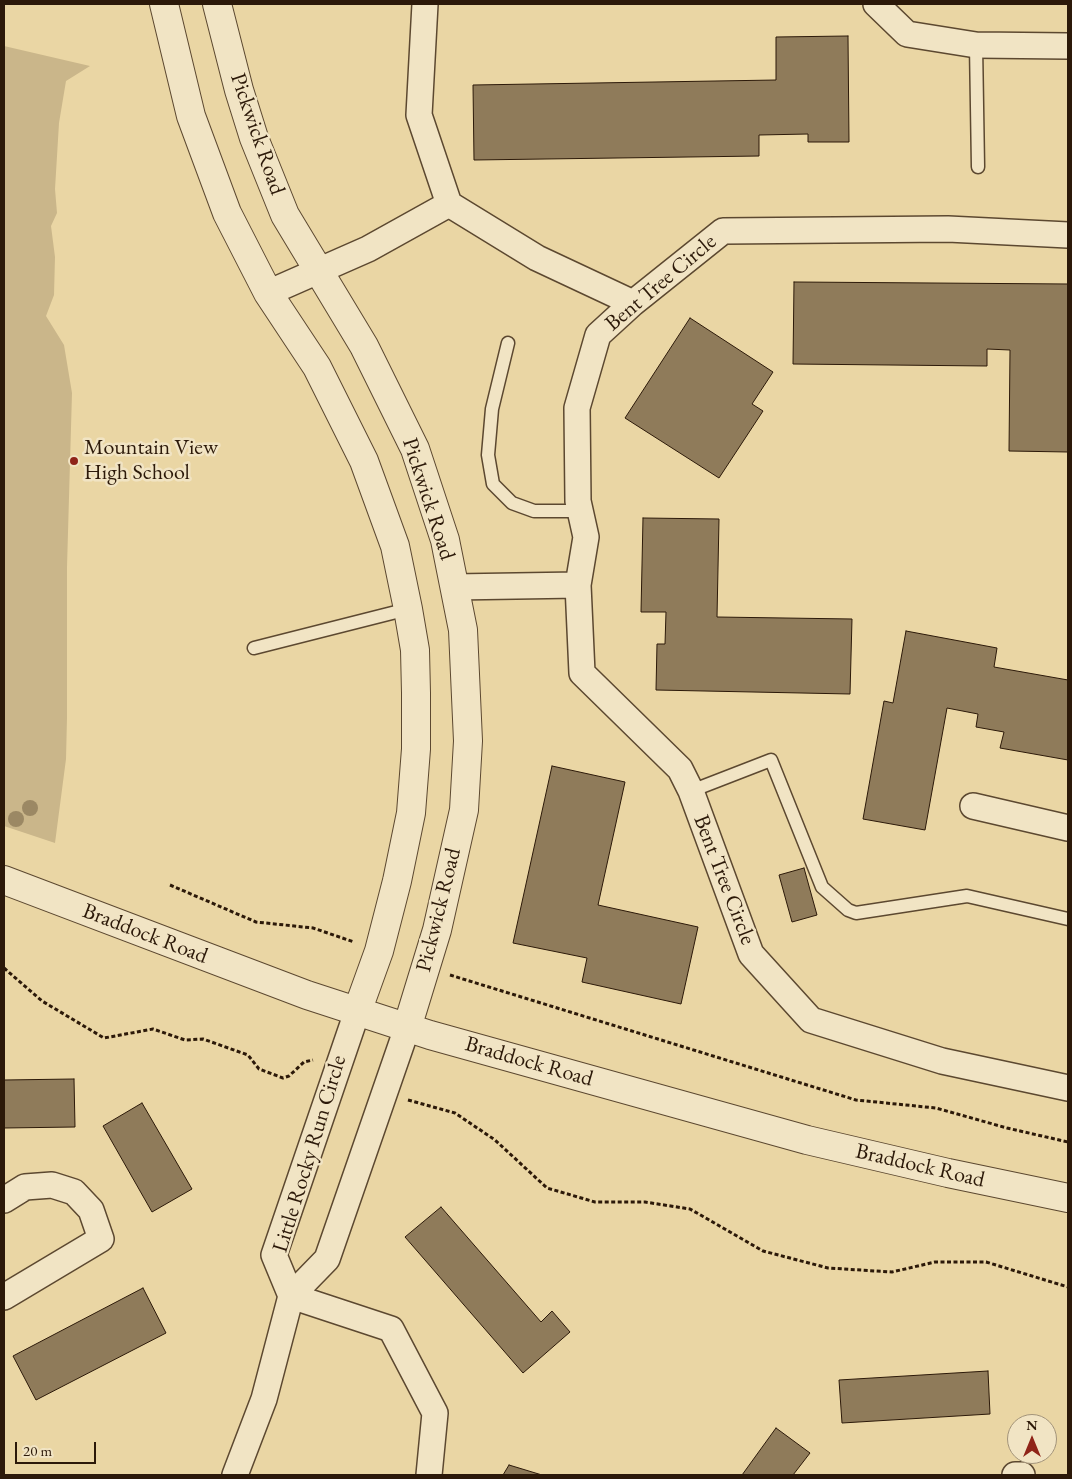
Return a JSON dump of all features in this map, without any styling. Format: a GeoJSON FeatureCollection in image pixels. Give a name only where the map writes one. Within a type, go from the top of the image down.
{"type":"FeatureCollection","features":[{"type":"Feature","properties":{"kind":"street","name":"Pickwick Road"},"geometry":{"type":"LineString","coordinates":[[164,4],[191,116],[227,214],[268,294],[317,367],[364,461],[395,546],[408,609],[415,650],[416,693],[416,749],[412,813],[379,951],[357,1012]]}},
{"type":"Feature","properties":{"kind":"street","name":"Pickwick Road"},"geometry":{"type":"LineString","coordinates":[[217,4],[239,90],[254,138],[285,215],[364,346],[415,448],[445,540],[464,630],[468,741],[464,810],[438,930],[407,1028]]}},
{"type":"Feature","properties":{"kind":"street"},"geometry":{"type":"LineString","coordinates":[[425,4],[419,115],[449,204],[537,258],[633,303]]}},
{"type":"Feature","properties":{"kind":"street"},"geometry":{"type":"LineString","coordinates":[[876,4],[907,34],[976,45],[1068,46]]}},
{"type":"Feature","properties":{"kind":"street"},"geometry":{"type":"LineString","coordinates":[[268,294],[368,250],[449,204]]}},
{"type":"Feature","properties":{"kind":"street","name":"Bent Tree Circle"},"geometry":{"type":"LineString","coordinates":[[1068,235],[948,229],[723,231],[633,303],[598,335],[577,408],[578,501],[586,537],[578,585],[582,673],[680,769],[751,954],[811,1020],[942,1061],[1068,1088]]}},
{"type":"Feature","properties":{"kind":"street"},"geometry":{"type":"LineString","coordinates":[[454,587],[578,585]]}},
{"type":"Feature","properties":{"kind":"street"},"geometry":{"type":"LineString","coordinates":[[973,806],[1068,828]]}},
{"type":"Feature","properties":{"kind":"street","name":"Braddock Road"},"geometry":{"type":"LineString","coordinates":[[4,880],[307,995],[407,1028],[807,1140],[948,1173],[1068,1198]]}},
{"type":"Feature","properties":{"kind":"street","name":"Little Rocky Run Circle"},"geometry":{"type":"LineString","coordinates":[[357,1012],[274,1256],[291,1296],[328,1259],[407,1028]]}},
{"type":"Feature","properties":{"kind":"street"},"geometry":{"type":"LineString","coordinates":[[4,1200],[25,1187],[52,1185],[74,1192],[91,1210],[102,1239],[4,1297]]}},
{"type":"Feature","properties":{"kind":"street"},"geometry":{"type":"LineString","coordinates":[[236,1475],[264,1399],[291,1296],[391,1329],[435,1413],[429,1475]]}},
{"type":"Feature","properties":{"kind":"street"},"geometry":{"type":"LineString","coordinates":[[1015,1475],[1022,1475]]}},
{"type":"Feature","properties":{"kind":"lane"},"geometry":{"type":"LineString","coordinates":[[976,45],[978,167]]}},
{"type":"Feature","properties":{"kind":"lane"},"geometry":{"type":"LineString","coordinates":[[508,343],[492,409],[488,455],[493,484],[512,503],[534,510],[581,511]]}},
{"type":"Feature","properties":{"kind":"lane"},"geometry":{"type":"LineString","coordinates":[[254,648],[408,609]]}},
{"type":"Feature","properties":{"kind":"lane"},"geometry":{"type":"LineString","coordinates":[[690,791],[771,760],[822,887],[848,910],[856,913],[967,896],[1068,919]]}},
{"type":"Feature","properties":{"kind":"path"},"geometry":{"type":"LineString","coordinates":[[170,885],[256,922],[313,928],[379,951]]}},
{"type":"Feature","properties":{"kind":"path"},"geometry":{"type":"LineString","coordinates":[[4,968],[42,1001],[104,1038],[153,1029],[185,1040],[203,1039],[248,1055],[259,1069],[283,1078],[289,1076],[304,1062],[311,1060],[337,1069]]}},
{"type":"Feature","properties":{"kind":"path"},"geometry":{"type":"LineString","coordinates":[[426,968],[856,1100],[936,1108],[1068,1142]]}},
{"type":"Feature","properties":{"kind":"path"},"geometry":{"type":"LineString","coordinates":[[384,1092],[455,1113],[495,1140],[547,1188],[595,1202],[645,1202],[690,1209],[762,1250],[828,1268],[892,1272],[935,1262],[986,1262],[1068,1288]]}},
{"type":"Feature","properties":{"kind":"shaded area"},"geometry":{"type":"Polygon","coordinates":[[[4,46],[90,66],[66,81],[59,123],[55,189],[57,213],[51,226],[55,257],[54,295],[46,316],[64,345],[72,393],[67,567],[66,759],[55,843],[4,826],[4,46]]]}},
{"type":"Feature","properties":{"kind":"building"},"geometry":{"type":"Polygon","coordinates":[[[848,36],[849,142],[808,142],[808,134],[759,135],[759,156],[474,160],[473,85],[776,80],[776,37],[848,36]]]}},
{"type":"Feature","properties":{"kind":"building"},"geometry":{"type":"Polygon","coordinates":[[[794,282],[1068,284],[1068,452],[1009,451],[1010,350],[987,349],[987,366],[793,364],[794,282]]]}},
{"type":"Feature","properties":{"kind":"building"},"geometry":{"type":"Polygon","coordinates":[[[690,318],[773,372],[752,404],[763,411],[719,478],[625,418],[690,318]]]}},
{"type":"Feature","properties":{"kind":"building"},"geometry":{"type":"Polygon","coordinates":[[[643,518],[719,519],[717,617],[852,619],[850,694],[656,690],[657,644],[665,644],[666,612],[641,612],[643,518]]]}},
{"type":"Feature","properties":{"kind":"building"},"geometry":{"type":"Polygon","coordinates":[[[906,631],[997,648],[994,667],[1068,680],[1068,760],[1000,748],[1004,732],[976,727],[978,714],[947,708],[925,830],[863,819],[884,701],[893,703],[906,631]]]}},
{"type":"Feature","properties":{"kind":"building"},"geometry":{"type":"Polygon","coordinates":[[[552,766],[625,782],[598,905],[698,927],[681,1004],[582,982],[587,958],[513,943],[552,766]]]}},
{"type":"Feature","properties":{"kind":"building"},"geometry":{"type":"Polygon","coordinates":[[[804,868],[817,915],[792,922],[779,875],[804,868]]]}},
{"type":"Feature","properties":{"kind":"building"},"geometry":{"type":"Polygon","coordinates":[[[74,1079],[75,1127],[4,1128],[4,1080],[74,1079]]]}},
{"type":"Feature","properties":{"kind":"building"},"geometry":{"type":"Polygon","coordinates":[[[142,1103],[192,1189],[152,1212],[103,1126],[142,1103]]]}},
{"type":"Feature","properties":{"kind":"building"},"geometry":{"type":"Polygon","coordinates":[[[441,1207],[541,1322],[552,1311],[570,1332],[523,1373],[405,1237],[441,1207]]]}},
{"type":"Feature","properties":{"kind":"building"},"geometry":{"type":"Polygon","coordinates":[[[143,1288],[166,1333],[36,1400],[13,1356],[143,1288]]]}},
{"type":"Feature","properties":{"kind":"building"},"geometry":{"type":"Polygon","coordinates":[[[988,1371],[990,1414],[842,1423],[839,1380],[988,1371]]]}},
{"type":"Feature","properties":{"kind":"building"},"geometry":{"type":"Polygon","coordinates":[[[776,1428],[810,1453],[793,1475],[742,1475],[776,1428]]]}},
{"type":"Feature","properties":{"kind":"building"},"geometry":{"type":"Polygon","coordinates":[[[509,1465],[542,1475],[503,1475],[509,1465]]]}},
{"type":"Feature","properties":{"kind":"place","name":"Mountain View High School"},"geometry":{"type":"Point","coordinates":[74,461]}}]}
